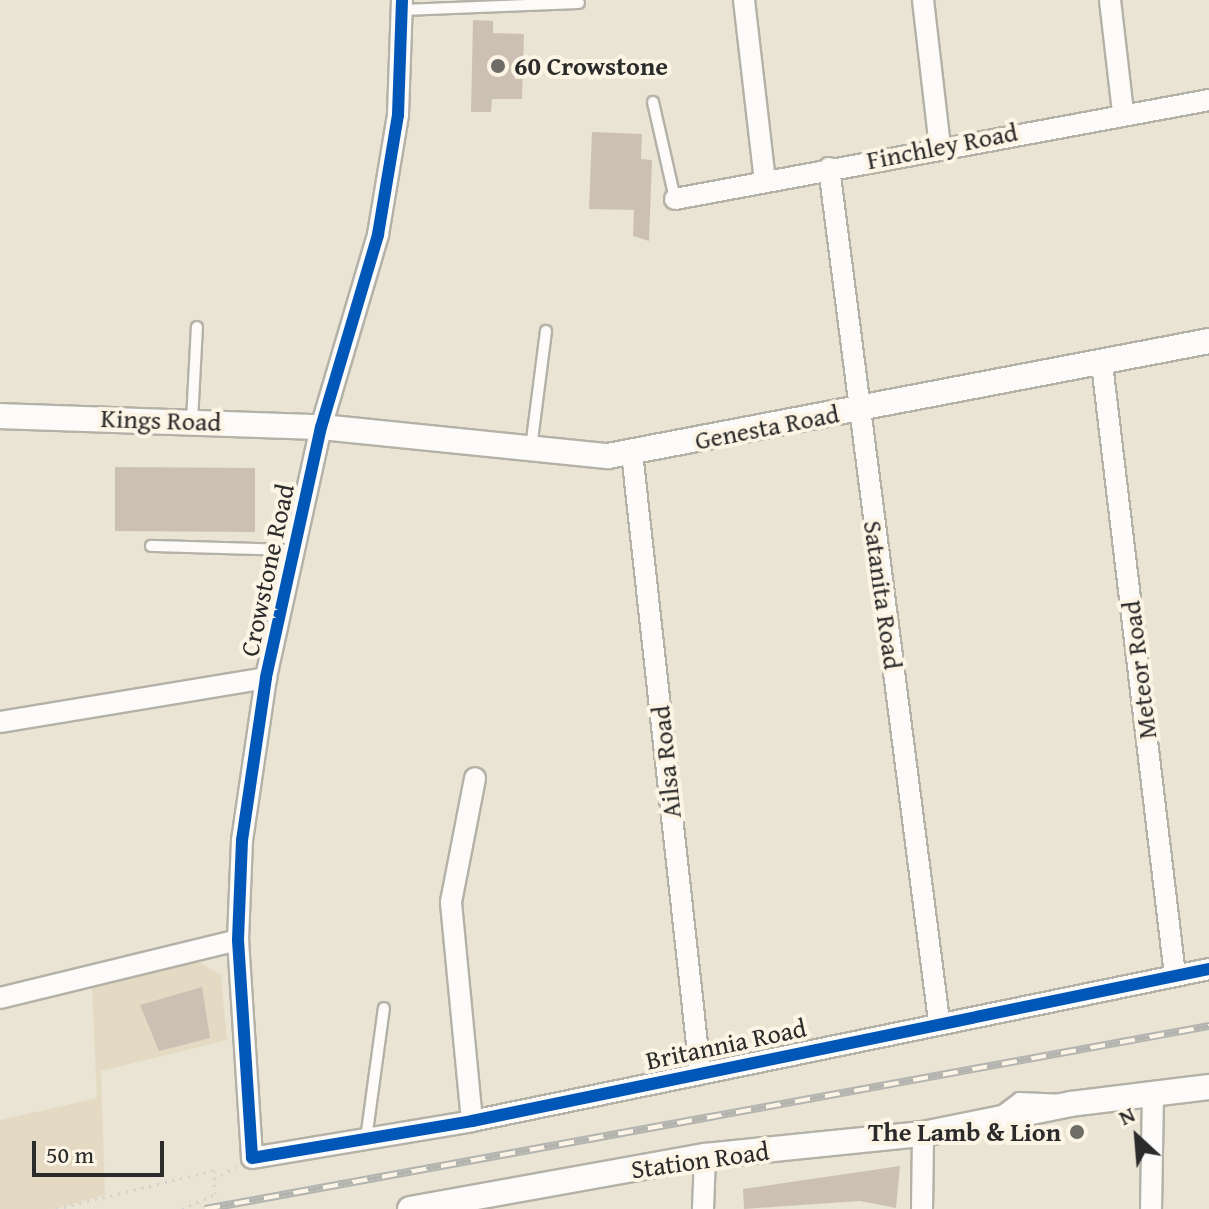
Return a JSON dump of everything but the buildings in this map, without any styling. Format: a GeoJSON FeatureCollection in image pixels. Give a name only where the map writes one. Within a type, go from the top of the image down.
{"type":"FeatureCollection","features":[{"type":"Feature","properties":{"kind":"street"},"geometry":{"type":"LineString","coordinates":[[744,0],[765,182]]}},
{"type":"Feature","properties":{"kind":"street"},"geometry":{"type":"LineString","coordinates":[[923,0],[940,147]]}},
{"type":"Feature","properties":{"kind":"street"},"geometry":{"type":"LineString","coordinates":[[1110,0],[1123,112]]}},
{"type":"Feature","properties":{"kind":"street","name":"Crowstone Road"},"geometry":{"type":"LineString","coordinates":[[252,1158],[238,940],[242,840],[266,678],[321,427],[378,235],[398,115],[402,5]]}},
{"type":"Feature","properties":{"kind":"street","name":"Finchley Road"},"geometry":{"type":"LineString","coordinates":[[675,199],[1123,112],[1209,100]]}},
{"type":"Feature","properties":{"kind":"street","name":"Satanita Road"},"geometry":{"type":"LineString","coordinates":[[829,168],[939,1021]]}},
{"type":"Feature","properties":{"kind":"street","name":"Genesta Road"},"geometry":{"type":"LineString","coordinates":[[321,427],[531,448],[632,453],[1209,341]]}},
{"type":"Feature","properties":{"kind":"street","name":"Meteor Road"},"geometry":{"type":"LineString","coordinates":[[1102,364],[1175,975]]}},
{"type":"Feature","properties":{"kind":"street","name":"Kings Road"},"geometry":{"type":"LineString","coordinates":[[0,416],[321,427]]}},
{"type":"Feature","properties":{"kind":"street","name":"Ailsa Road"},"geometry":{"type":"LineString","coordinates":[[632,453],[700,1071]]}},
{"type":"Feature","properties":{"kind":"street"},"geometry":{"type":"LineString","coordinates":[[0,722],[266,678]]}},
{"type":"Feature","properties":{"kind":"street"},"geometry":{"type":"LineString","coordinates":[[472,1121],[451,902],[475,778]]}},
{"type":"Feature","properties":{"kind":"street"},"geometry":{"type":"LineString","coordinates":[[0,998],[238,940]]}},
{"type":"Feature","properties":{"kind":"street","name":"Britannia Road"},"geometry":{"type":"LineString","coordinates":[[252,1158],[472,1121],[939,1021],[1209,969]]}},
{"type":"Feature","properties":{"kind":"street","name":"Station Road"},"geometry":{"type":"LineString","coordinates":[[410,1209],[471,1202],[705,1156],[923,1134],[1071,1104],[1209,1087]]}},
{"type":"Feature","properties":{"kind":"street"},"geometry":{"type":"LineString","coordinates":[[1151,1209],[1153,1094]]}},
{"type":"Feature","properties":{"kind":"street"},"geometry":{"type":"LineString","coordinates":[[922,1209],[923,1134]]}},
{"type":"Feature","properties":{"kind":"street"},"geometry":{"type":"LineString","coordinates":[[703,1209],[705,1156]]}},
{"type":"Feature","properties":{"kind":"lane"},"geometry":{"type":"LineString","coordinates":[[402,5],[579,3]]}},
{"type":"Feature","properties":{"kind":"lane"},"geometry":{"type":"LineString","coordinates":[[653,102],[675,199]]}},
{"type":"Feature","properties":{"kind":"lane"},"geometry":{"type":"LineString","coordinates":[[192,422],[197,327]]}},
{"type":"Feature","properties":{"kind":"lane"},"geometry":{"type":"LineString","coordinates":[[531,448],[546,331]]}},
{"type":"Feature","properties":{"kind":"lane"},"geometry":{"type":"LineString","coordinates":[[151,546],[294,550]]}},
{"type":"Feature","properties":{"kind":"lane"},"geometry":{"type":"LineString","coordinates":[[366,1139],[384,1008]]}},
{"type":"Feature","properties":{"kind":"path"},"geometry":{"type":"LineString","coordinates":[[214,1179],[252,1158]]}},
{"type":"Feature","properties":{"kind":"path"},"geometry":{"type":"LineString","coordinates":[[56,1209],[215,1170],[215,1194],[181,1207]]}},
{"type":"Feature","properties":{"kind":"shaded area"},"geometry":{"type":"Polygon","coordinates":[[[193,959],[221,975],[227,1040],[101,1071],[105,1195],[55,1209],[0,1209],[0,1120],[97,1098],[92,986],[193,959]]]}},
{"type":"Feature","properties":{"kind":"railway"},"geometry":{"type":"LineString","coordinates":[[205,1209],[1209,1026]]}},
{"type":"Feature","properties":{"kind":"cycle path"},"geometry":{"type":"LineString","coordinates":[[402,0],[398,115],[378,235],[321,427],[266,678],[242,840],[238,940],[252,1158],[472,1121],[1209,969]]}},
{"type":"Feature","properties":{"kind":"place","name":"60 Crowstone"},"geometry":{"type":"Point","coordinates":[498,66]}},
{"type":"Feature","properties":{"kind":"place","name":"The Lamb & Lion"},"geometry":{"type":"Point","coordinates":[1077,1132]}}]}
